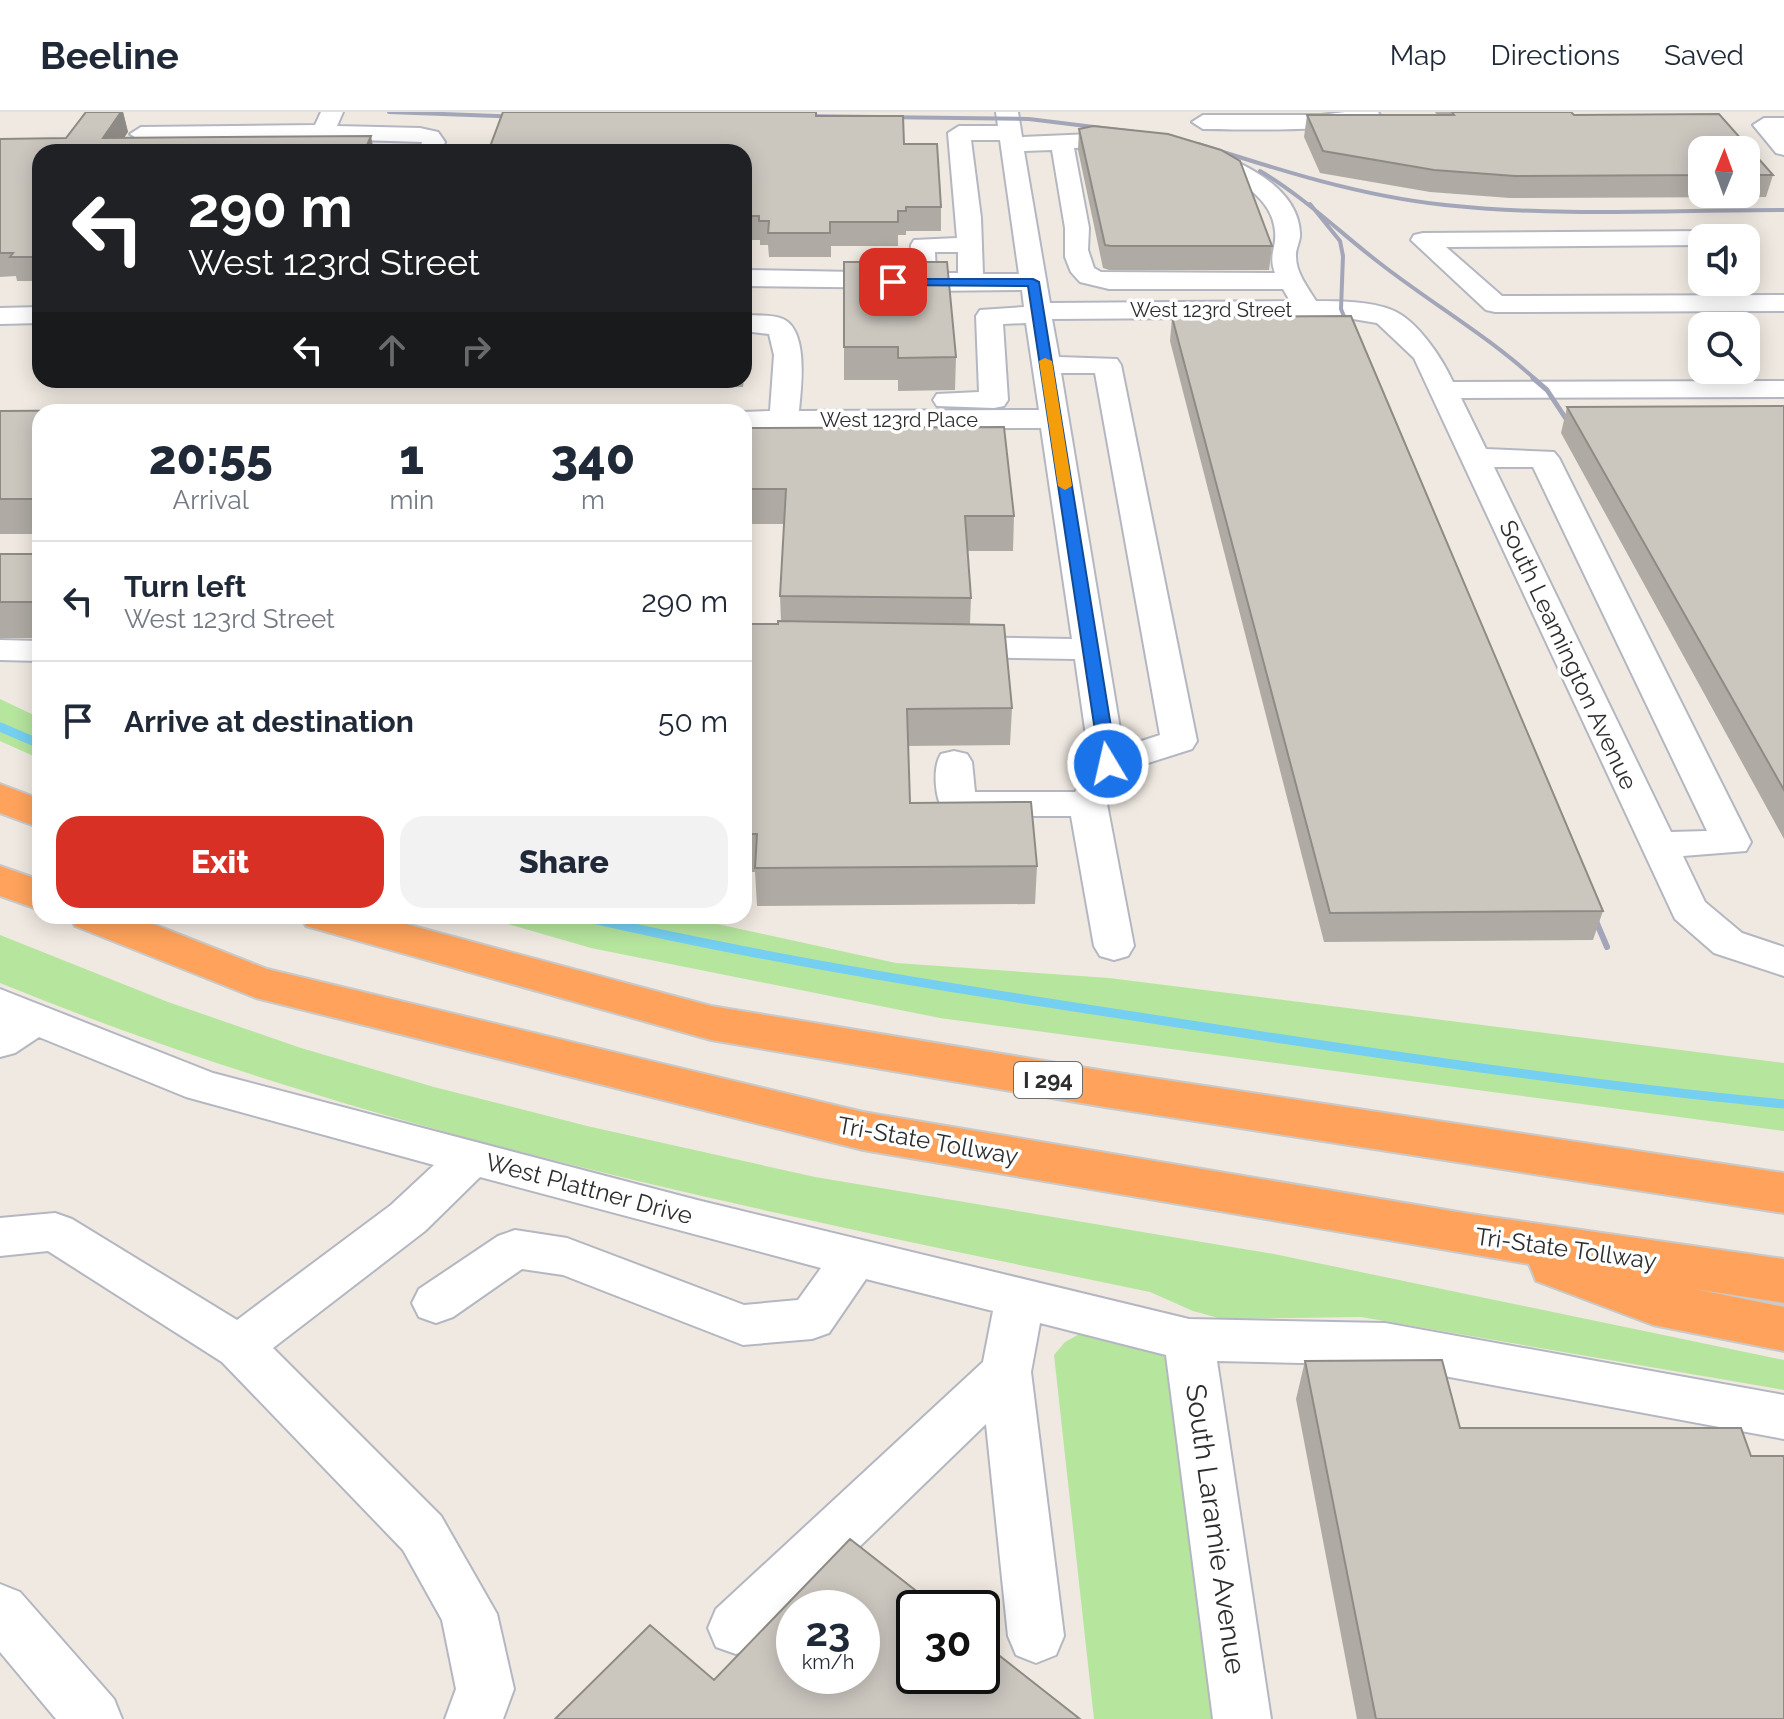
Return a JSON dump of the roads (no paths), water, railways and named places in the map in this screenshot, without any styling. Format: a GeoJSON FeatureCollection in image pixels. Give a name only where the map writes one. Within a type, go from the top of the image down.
{"type":"FeatureCollection","features":[{"type":"Feature","properties":{"kind":"highway"},"geometry":{"type":"LineString","coordinates":[[0,797],[32,811]]}},
{"type":"Feature","properties":{"kind":"highway"},"geometry":{"type":"LineString","coordinates":[[0,880],[32,893]]}},
{"type":"Feature","properties":{"kind":"highway","name":"Tri-State Tollway"},"geometry":{"type":"LineString","coordinates":[[111,924],[256,982],[863,1131],[1470,1235],[1784,1281]]}},
{"type":"Feature","properties":{"kind":"highway","name":"I 294"},"geometry":{"type":"LineString","coordinates":[[351,924],[711,1023],[1105,1089],[1784,1193]]}},
{"type":"Feature","properties":{"kind":"highway"},"geometry":{"type":"LineString","coordinates":[[1464,1144],[1784,1179]]}},
{"type":"Feature","properties":{"kind":"highway"},"geometry":{"type":"LineString","coordinates":[[1470,1235],[1653,1303],[1784,1329]]}},
{"type":"Feature","properties":{"kind":"street"},"geometry":{"type":"LineString","coordinates":[[1203,122],[1321,122],[1369,115],[1367,112]]}},
{"type":"Feature","properties":{"kind":"street"},"geometry":{"type":"LineString","coordinates":[[1766,121],[1784,148]]}},
{"type":"Feature","properties":{"kind":"street"},"geometry":{"type":"LineString","coordinates":[[141,134],[329,122],[430,137],[433,144]]}},
{"type":"Feature","properties":{"kind":"street"},"geometry":{"type":"LineString","coordinates":[[1009,130],[1108,764],[1088,804],[1114,946]]}},
{"type":"Feature","properties":{"kind":"street"},"geometry":{"type":"LineString","coordinates":[[971,283],[959,133],[1009,130],[1062,144],[1088,138],[1153,142]]}},
{"type":"Feature","properties":{"kind":"street"},"geometry":{"type":"LineString","coordinates":[[1062,144],[1077,228],[1075,240],[1083,271],[1092,278],[1109,281],[1293,281]]}},
{"type":"Feature","properties":{"kind":"street"},"geometry":{"type":"LineString","coordinates":[[1178,149],[1248,177],[1264,189],[1282,213],[1288,233],[1283,259],[1307,309]]}},
{"type":"Feature","properties":{"kind":"street"},"geometry":{"type":"LineString","coordinates":[[1688,238],[1423,240],[1495,304],[1774,303],[1784,327]]}},
{"type":"Feature","properties":{"kind":"street"},"geometry":{"type":"LineString","coordinates":[[1026,240],[1075,240]]}},
{"type":"Feature","properties":{"kind":"street"},"geometry":{"type":"LineString","coordinates":[[923,283],[923,245],[970,245]]}},
{"type":"Feature","properties":{"kind":"street","name":"West 123rd Street"},"geometry":{"type":"LineString","coordinates":[[752,278],[971,283],[1036,303],[1191,310],[1341,309],[1385,316],[1426,354]]}},
{"type":"Feature","properties":{"kind":"street"},"geometry":{"type":"LineString","coordinates":[[1183,281],[1191,310]]}},
{"type":"Feature","properties":{"kind":"street"},"geometry":{"type":"LineString","coordinates":[[880,432],[883,401],[994,400],[989,316],[1036,303]]}},
{"type":"Feature","properties":{"kind":"street"},"geometry":{"type":"LineString","coordinates":[[0,316],[32,315]]}},
{"type":"Feature","properties":{"kind":"street"},"geometry":{"type":"LineString","coordinates":[[752,324],[775,325],[781,329],[787,346],[784,420]]}},
{"type":"Feature","properties":{"kind":"street","name":"South Leamington Avenue"},"geometry":{"type":"LineString","coordinates":[[1426,354],[1689,910],[1728,943],[1784,962]]}},
{"type":"Feature","properties":{"kind":"street"},"geometry":{"type":"LineString","coordinates":[[1046,365],[1107,365],[1179,741],[1108,764]]}},
{"type":"Feature","properties":{"kind":"street"},"geometry":{"type":"LineString","coordinates":[[1443,390],[1784,389]]}},
{"type":"Feature","properties":{"kind":"street","name":"West 123rd Place"},"geometry":{"type":"LineString","coordinates":[[752,420],[784,420],[880,432],[1056,430]]}},
{"type":"Feature","properties":{"kind":"street"},"geometry":{"type":"LineString","coordinates":[[752,447],[815,446],[834,440],[843,427]]}},
{"type":"Feature","properties":{"kind":"street"},"geometry":{"type":"LineString","coordinates":[[1475,458],[1544,458],[1732,842],[1658,845]]}},
{"type":"Feature","properties":{"kind":"street"},"geometry":{"type":"LineString","coordinates":[[917,647],[1090,649]]}},
{"type":"Feature","properties":{"kind":"street"},"geometry":{"type":"LineString","coordinates":[[0,650],[32,651]]}},
{"type":"Feature","properties":{"kind":"street"},"geometry":{"type":"LineString","coordinates":[[954,762],[957,804],[1088,804]]}},
{"type":"Feature","properties":{"kind":"street","name":"West Plattner Drive"},"geometry":{"type":"LineString","coordinates":[[12,1022],[202,1086],[855,1257],[1189,1340],[1385,1344],[1784,1417]]}},
{"type":"Feature","properties":{"kind":"street"},"geometry":{"type":"LineString","coordinates":[[240,1347],[408,1218],[471,1158]]}},
{"type":"Feature","properties":{"kind":"street"},"geometry":{"type":"LineString","coordinates":[[0,1237],[55,1232],[240,1347],[422,1533],[469,1614],[485,1689],[474,1719]]}},
{"type":"Feature","properties":{"kind":"street"},"geometry":{"type":"LineString","coordinates":[[436,1303],[515,1249],[567,1257],[743,1325],[812,1319],[855,1257]]}},
{"type":"Feature","properties":{"kind":"street"},"geometry":{"type":"LineString","coordinates":[[1020,1298],[1006,1372],[1036,1636]]}},
{"type":"Feature","properties":{"kind":"street","name":"South Laramie Avenue"},"geometry":{"type":"LineString","coordinates":[[1189,1340],[1242,1719]]}},
{"type":"Feature","properties":{"kind":"street"},"geometry":{"type":"LineString","coordinates":[[736,1628],[1006,1372]]}},
{"type":"Feature","properties":{"kind":"street"},"geometry":{"type":"LineString","coordinates":[[0,1610],[93,1719]]}},
{"type":"Feature","properties":{"kind":"waterway"},"geometry":{"type":"LineString","coordinates":[[0,727],[32,741]]}},
{"type":"Feature","properties":{"kind":"waterway"},"geometry":{"type":"LineString","coordinates":[[616,924],[871,974],[1319,1045],[1628,1087],[1784,1104]]}},
{"type":"Feature","properties":{"kind":"railway"},"geometry":{"type":"LineString","coordinates":[[389,112],[524,117]]}},
{"type":"Feature","properties":{"kind":"railway"},"geometry":{"type":"LineString","coordinates":[[796,116],[1029,119],[1167,136]]}},
{"type":"Feature","properties":{"kind":"railway"},"geometry":{"type":"LineString","coordinates":[[1198,144],[1351,189],[1445,205],[1572,212],[1784,210]]}},
{"type":"Feature","properties":{"kind":"railway"},"geometry":{"type":"LineString","coordinates":[[1260,171],[1315,210]]}},
{"type":"Feature","properties":{"kind":"railway"},"geometry":{"type":"LineString","coordinates":[[1310,204],[1315,210]]}},
{"type":"Feature","properties":{"kind":"railway"},"geometry":{"type":"LineString","coordinates":[[1315,210],[1377,261],[1498,348],[1536,380]]}},
{"type":"Feature","properties":{"kind":"railway"},"geometry":{"type":"LineString","coordinates":[[1315,210],[1340,241],[1343,256],[1341,309],[1353,338]]}},
{"type":"Feature","properties":{"kind":"railway"},"geometry":{"type":"LineString","coordinates":[[1533,378],[1547,390],[1574,431]]}},
{"type":"Feature","properties":{"kind":"railway"},"geometry":{"type":"LineString","coordinates":[[1590,907],[1607,947]]}}]}
